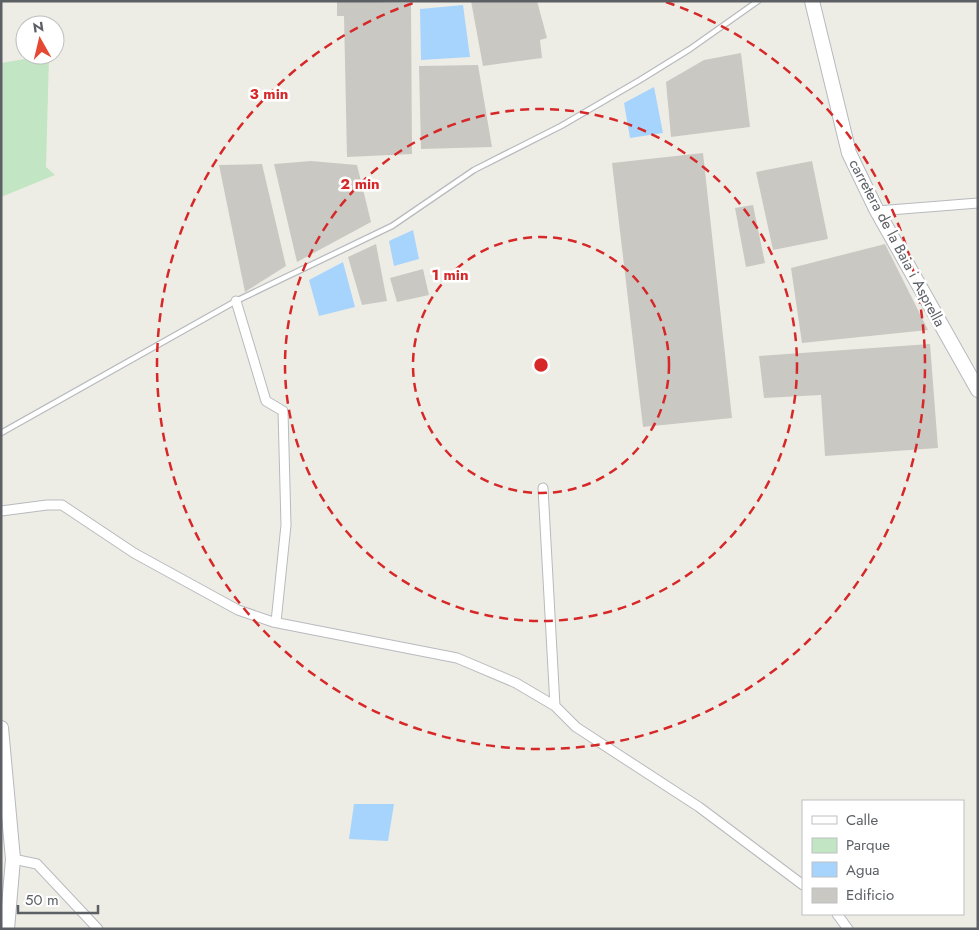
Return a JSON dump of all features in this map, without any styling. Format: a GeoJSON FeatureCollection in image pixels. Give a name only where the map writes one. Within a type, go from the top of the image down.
{"type":"FeatureCollection","features":[{"type":"Feature","properties":{"kind":"main road","name":"carretera de la Baia i Asprella"},"geometry":{"type":"LineString","coordinates":[[812,1],[849,153],[877,211],[978,390]]}},
{"type":"Feature","properties":{"kind":"main road"},"geometry":{"type":"LineString","coordinates":[[1,728],[13,858],[7,929]]}},
{"type":"Feature","properties":{"kind":"street"},"geometry":{"type":"LineString","coordinates":[[877,211],[978,203]]}},
{"type":"Feature","properties":{"kind":"street"},"geometry":{"type":"LineString","coordinates":[[236,301],[266,401],[283,411],[286,525],[276,622]]}},
{"type":"Feature","properties":{"kind":"street"},"geometry":{"type":"LineString","coordinates":[[543,488],[555,706]]}},
{"type":"Feature","properties":{"kind":"street"},"geometry":{"type":"LineString","coordinates":[[1,511],[62,505],[134,552],[238,610],[276,622],[456,658],[516,684],[555,706],[576,727],[699,807],[802,885]]}},
{"type":"Feature","properties":{"kind":"street"},"geometry":{"type":"LineString","coordinates":[[13,858],[37,864],[98,929]]}},
{"type":"Feature","properties":{"kind":"street"},"geometry":{"type":"LineString","coordinates":[[838,915],[848,929]]}},
{"type":"Feature","properties":{"kind":"lane"},"geometry":{"type":"LineString","coordinates":[[1,433],[236,301],[392,226],[474,170],[561,126],[648,75],[758,1]]}},
{"type":"Feature","properties":{"kind":"green space"},"geometry":{"type":"Polygon","coordinates":[[[15,61],[15,65],[49,65],[46,167],[55,175],[1,197],[1,63],[15,61]]]}},
{"type":"Feature","properties":{"kind":"water"},"geometry":{"type":"Polygon","coordinates":[[[463,5],[470,57],[421,60],[420,9],[463,5]]]}},
{"type":"Feature","properties":{"kind":"water"},"geometry":{"type":"Polygon","coordinates":[[[654,87],[663,133],[630,138],[624,103],[654,87]]]}},
{"type":"Feature","properties":{"kind":"water"},"geometry":{"type":"Polygon","coordinates":[[[413,230],[419,259],[394,266],[389,241],[413,230]]]}},
{"type":"Feature","properties":{"kind":"water"},"geometry":{"type":"Polygon","coordinates":[[[343,262],[355,307],[319,316],[309,280],[343,262]]]}},
{"type":"Feature","properties":{"kind":"water"},"geometry":{"type":"Polygon","coordinates":[[[354,804],[394,804],[388,841],[349,839],[354,804]]]}},
{"type":"Feature","properties":{"kind":"building"},"geometry":{"type":"Polygon","coordinates":[[[337,1],[411,3],[412,154],[347,157],[344,16],[337,16],[337,1]]]}},
{"type":"Feature","properties":{"kind":"building"},"geometry":{"type":"Polygon","coordinates":[[[471,1],[537,1],[547,38],[540,40],[542,58],[483,66],[471,1]]]}},
{"type":"Feature","properties":{"kind":"building"},"geometry":{"type":"Polygon","coordinates":[[[741,53],[750,127],[671,137],[666,82],[704,60],[741,53]]]}},
{"type":"Feature","properties":{"kind":"building"},"geometry":{"type":"Polygon","coordinates":[[[478,65],[492,147],[421,149],[419,66],[478,65]]]}},
{"type":"Feature","properties":{"kind":"building"},"geometry":{"type":"Polygon","coordinates":[[[703,153],[732,418],[643,427],[612,163],[703,153]]]}},
{"type":"Feature","properties":{"kind":"building"},"geometry":{"type":"Polygon","coordinates":[[[311,161],[357,165],[371,222],[297,262],[274,164],[311,161]]]}},
{"type":"Feature","properties":{"kind":"building"},"geometry":{"type":"Polygon","coordinates":[[[812,161],[828,239],[773,250],[756,172],[812,161]]]}},
{"type":"Feature","properties":{"kind":"building"},"geometry":{"type":"Polygon","coordinates":[[[262,164],[286,266],[245,292],[219,165],[262,164]]]}},
{"type":"Feature","properties":{"kind":"building"},"geometry":{"type":"Polygon","coordinates":[[[753,205],[765,263],[746,267],[735,208],[753,205]]]}},
{"type":"Feature","properties":{"kind":"building"},"geometry":{"type":"Polygon","coordinates":[[[376,244],[387,301],[362,305],[348,257],[376,244]]]}},
{"type":"Feature","properties":{"kind":"building"},"geometry":{"type":"Polygon","coordinates":[[[885,244],[928,330],[802,343],[791,268],[885,244]]]}},
{"type":"Feature","properties":{"kind":"building"},"geometry":{"type":"Polygon","coordinates":[[[423,269],[429,295],[397,302],[390,278],[423,269]]]}},
{"type":"Feature","properties":{"kind":"building"},"geometry":{"type":"Polygon","coordinates":[[[930,344],[938,448],[825,456],[821,395],[764,398],[759,356],[930,344]]]}}]}
